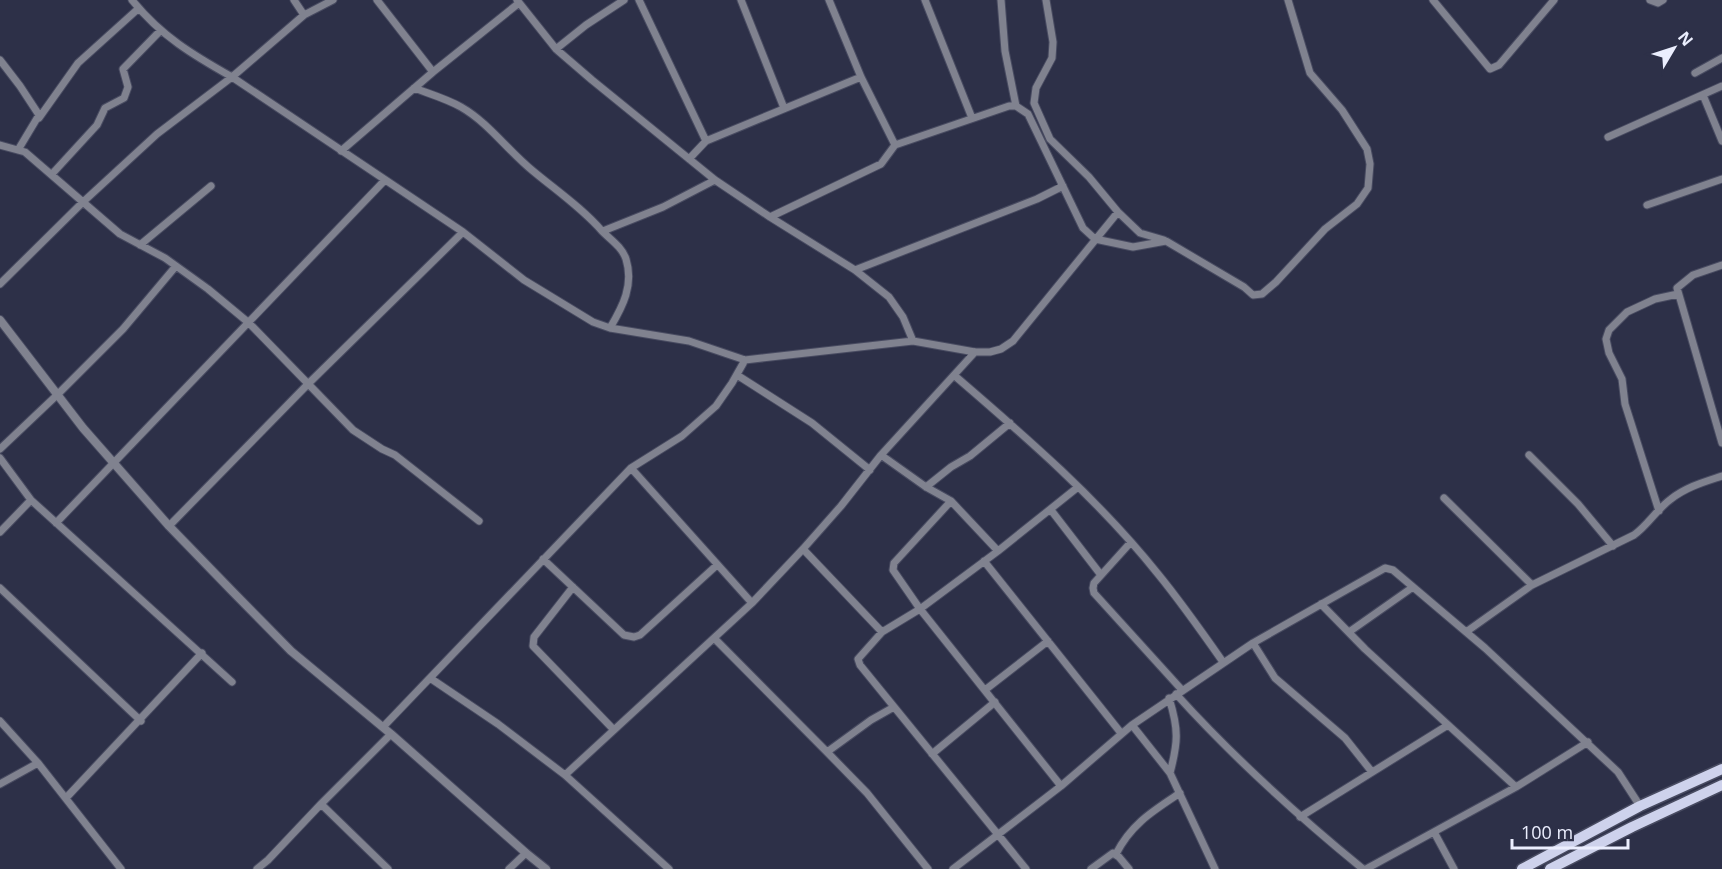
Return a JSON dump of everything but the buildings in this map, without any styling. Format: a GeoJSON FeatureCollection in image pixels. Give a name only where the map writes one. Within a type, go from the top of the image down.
{"type":"FeatureCollection","features":[{"type":"Feature","properties":{"kind":"main road"},"geometry":{"type":"LineString","coordinates":[[1522,869],[1640,806],[1722,769]]}},
{"type":"Feature","properties":{"kind":"main road"},"geometry":{"type":"LineString","coordinates":[[1550,869],[1722,785]]}},
{"type":"Feature","properties":{"kind":"street"},"geometry":{"type":"LineString","coordinates":[[132,0],[160,31],[194,56],[232,77],[463,232],[524,280],[593,322],[610,328],[689,341],[745,360],[913,341],[975,352],[1001,349],[1013,341],[1118,212]]}},
{"type":"Feature","properties":{"kind":"street"},"geometry":{"type":"LineString","coordinates":[[294,0],[304,15]]}},
{"type":"Feature","properties":{"kind":"street"},"geometry":{"type":"LineString","coordinates":[[0,284],[83,202],[157,134],[232,77],[304,15],[333,0]]}},
{"type":"Feature","properties":{"kind":"street"},"geometry":{"type":"LineString","coordinates":[[377,0],[433,72]]}},
{"type":"Feature","properties":{"kind":"street"},"geometry":{"type":"LineString","coordinates":[[556,49],[586,25],[624,0]]}},
{"type":"Feature","properties":{"kind":"street"},"geometry":{"type":"LineString","coordinates":[[639,0],[706,141]]}},
{"type":"Feature","properties":{"kind":"street"},"geometry":{"type":"LineString","coordinates":[[741,0],[784,108]]}},
{"type":"Feature","properties":{"kind":"street"},"geometry":{"type":"LineString","coordinates":[[830,0],[861,77],[895,145]]}},
{"type":"Feature","properties":{"kind":"street"},"geometry":{"type":"LineString","coordinates":[[925,0],[972,118]]}},
{"type":"Feature","properties":{"kind":"street"},"geometry":{"type":"LineString","coordinates":[[1001,0],[1005,51],[1016,106]]}},
{"type":"Feature","properties":{"kind":"street"},"geometry":{"type":"LineString","coordinates":[[1046,0],[1053,42],[1052,58],[1036,88],[1034,103],[1050,139],[1089,177],[1118,212],[1140,233],[1167,241],[1244,287],[1253,296],[1262,294],[1276,282],[1325,229],[1357,204],[1368,188],[1370,164],[1367,149],[1342,110],[1310,73],[1288,0]]}},
{"type":"Feature","properties":{"kind":"street"},"geometry":{"type":"LineString","coordinates":[[1435,1],[1490,69],[1499,65],[1554,0]]}},
{"type":"Feature","properties":{"kind":"street"},"geometry":{"type":"LineString","coordinates":[[1650,0],[1658,3],[1663,0]]}},
{"type":"Feature","properties":{"kind":"street"},"geometry":{"type":"LineString","coordinates":[[341,151],[518,2],[556,49],[715,180],[855,270],[889,297],[913,341]]}},
{"type":"Feature","properties":{"kind":"street"},"geometry":{"type":"LineString","coordinates":[[18,150],[78,63],[139,8]]}},
{"type":"Feature","properties":{"kind":"street"},"geometry":{"type":"LineString","coordinates":[[52,174],[97,125],[105,108],[124,98],[128,87],[123,69],[160,31]]}},
{"type":"Feature","properties":{"kind":"street"},"geometry":{"type":"LineString","coordinates":[[1695,73],[1722,58]]}},
{"type":"Feature","properties":{"kind":"street"},"geometry":{"type":"LineString","coordinates":[[0,60],[38,111],[39,118]]}},
{"type":"Feature","properties":{"kind":"street"},"geometry":{"type":"LineString","coordinates":[[689,159],[706,141],[861,77]]}},
{"type":"Feature","properties":{"kind":"street"},"geometry":{"type":"LineString","coordinates":[[1608,137],[1722,86]]}},
{"type":"Feature","properties":{"kind":"street"},"geometry":{"type":"LineString","coordinates":[[414,88],[460,106],[474,116],[532,171],[585,213],[625,255],[629,284],[627,294],[610,328]]}},
{"type":"Feature","properties":{"kind":"street"},"geometry":{"type":"LineString","coordinates":[[1703,95],[1722,141]]}},
{"type":"Feature","properties":{"kind":"street"},"geometry":{"type":"LineString","coordinates":[[770,217],[881,164],[895,145],[1009,106],[1016,106],[1028,114],[1083,228],[1095,239],[1133,247],[1167,241]]}},
{"type":"Feature","properties":{"kind":"street"},"geometry":{"type":"LineString","coordinates":[[0,145],[25,152],[120,234],[176,266],[208,289],[249,323],[353,430],[382,449],[395,454],[479,520]]}},
{"type":"Feature","properties":{"kind":"street"},"geometry":{"type":"LineString","coordinates":[[1647,205],[1722,179]]}},
{"type":"Feature","properties":{"kind":"street"},"geometry":{"type":"LineString","coordinates":[[56,523],[385,180]]}},
{"type":"Feature","properties":{"kind":"street"},"geometry":{"type":"LineString","coordinates":[[603,231],[663,207],[715,180]]}},
{"type":"Feature","properties":{"kind":"street"},"geometry":{"type":"LineString","coordinates":[[140,245],[211,186]]}},
{"type":"Feature","properties":{"kind":"street"},"geometry":{"type":"LineString","coordinates":[[855,270],[1015,208],[1063,186]]}},
{"type":"Feature","properties":{"kind":"street"},"geometry":{"type":"LineString","coordinates":[[169,526],[309,383],[463,232]]}},
{"type":"Feature","properties":{"kind":"street"},"geometry":{"type":"LineString","coordinates":[[1722,265],[1693,275],[1677,288],[1722,443]]}},
{"type":"Feature","properties":{"kind":"street"},"geometry":{"type":"LineString","coordinates":[[0,449],[123,328],[176,266]]}},
{"type":"Feature","properties":{"kind":"street"},"geometry":{"type":"LineString","coordinates":[[1659,511],[1625,404],[1622,379],[1609,353],[1606,339],[1609,330],[1627,312],[1655,299],[1678,294]]}},
{"type":"Feature","properties":{"kind":"street"},"geometry":{"type":"LineString","coordinates":[[0,320],[57,395],[114,464],[169,526],[291,651],[383,727],[546,869]]}},
{"type":"Feature","properties":{"kind":"street"},"geometry":{"type":"LineString","coordinates":[[565,776],[752,603],[803,549],[881,455],[975,352]]}},
{"type":"Feature","properties":{"kind":"street"},"geometry":{"type":"LineString","coordinates":[[383,727],[631,468],[695,426],[716,406],[745,360]]}},
{"type":"Feature","properties":{"kind":"street"},"geometry":{"type":"LineString","coordinates":[[737,375],[812,423],[870,470]]}},
{"type":"Feature","properties":{"kind":"street"},"geometry":{"type":"LineString","coordinates":[[955,376],[1010,423],[1078,487],[1131,542],[1158,573],[1223,662]]}},
{"type":"Feature","properties":{"kind":"street"},"geometry":{"type":"LineString","coordinates":[[926,487],[951,466],[970,456],[1010,423]]}},
{"type":"Feature","properties":{"kind":"street"},"geometry":{"type":"LineString","coordinates":[[881,455],[926,487],[951,501],[998,551]]}},
{"type":"Feature","properties":{"kind":"street"},"geometry":{"type":"LineString","coordinates":[[1529,455],[1578,504],[1612,546]]}},
{"type":"Feature","properties":{"kind":"street"},"geometry":{"type":"LineString","coordinates":[[0,458],[31,500],[232,682]]}},
{"type":"Feature","properties":{"kind":"street"},"geometry":{"type":"LineString","coordinates":[[631,468],[752,603]]}},
{"type":"Feature","properties":{"kind":"street"},"geometry":{"type":"LineString","coordinates":[[1466,632],[1532,585],[1634,535],[1669,500],[1682,491],[1722,476]]}},
{"type":"Feature","properties":{"kind":"street"},"geometry":{"type":"LineString","coordinates":[[1026,869],[858,662],[858,659],[882,632],[920,609],[1078,487]]}},
{"type":"Feature","properties":{"kind":"street"},"geometry":{"type":"LineString","coordinates":[[1444,498],[1532,585]]}},
{"type":"Feature","properties":{"kind":"street"},"geometry":{"type":"LineString","coordinates":[[0,532],[31,500]]}},
{"type":"Feature","properties":{"kind":"street"},"geometry":{"type":"LineString","coordinates":[[951,501],[893,566],[895,574],[920,609],[1061,786]]}},
{"type":"Feature","properties":{"kind":"street"},"geometry":{"type":"LineString","coordinates":[[1051,510],[1101,575]]}},
{"type":"Feature","properties":{"kind":"street"},"geometry":{"type":"LineString","coordinates":[[1131,542],[1101,575],[1093,588],[1094,592],[1176,694],[1300,817],[1364,869],[1516,787],[1588,742]]}},
{"type":"Feature","properties":{"kind":"street"},"geometry":{"type":"LineString","coordinates":[[803,549],[882,632]]}},
{"type":"Feature","properties":{"kind":"street"},"geometry":{"type":"LineString","coordinates":[[543,559],[624,635],[634,638],[717,565]]}},
{"type":"Feature","properties":{"kind":"street"},"geometry":{"type":"LineString","coordinates":[[984,561],[1121,733]]}},
{"type":"Feature","properties":{"kind":"street"},"geometry":{"type":"LineString","coordinates":[[953,869],[1061,786],[1121,733],[1176,694],[1252,643],[1385,568],[1393,570],[1466,632],[1588,742],[1618,771],[1640,806]]}},
{"type":"Feature","properties":{"kind":"street"},"geometry":{"type":"LineString","coordinates":[[573,587],[534,637],[533,646],[614,730]]}},
{"type":"Feature","properties":{"kind":"street"},"geometry":{"type":"LineString","coordinates":[[1349,632],[1413,587]]}},
{"type":"Feature","properties":{"kind":"street"},"geometry":{"type":"LineString","coordinates":[[0,588],[141,721]]}},
{"type":"Feature","properties":{"kind":"street"},"geometry":{"type":"LineString","coordinates":[[1321,604],[1516,787]]}},
{"type":"Feature","properties":{"kind":"street"},"geometry":{"type":"LineString","coordinates":[[714,638],[867,793],[928,869]]}},
{"type":"Feature","properties":{"kind":"street"},"geometry":{"type":"LineString","coordinates":[[985,690],[1048,641]]}},
{"type":"Feature","properties":{"kind":"street"},"geometry":{"type":"LineString","coordinates":[[1252,643],[1275,678],[1345,738],[1372,772]]}},
{"type":"Feature","properties":{"kind":"street"},"geometry":{"type":"LineString","coordinates":[[66,798],[141,721],[202,653]]}},
{"type":"Feature","properties":{"kind":"street"},"geometry":{"type":"LineString","coordinates":[[430,678],[498,724],[565,776],[669,869]]}},
{"type":"Feature","properties":{"kind":"street"},"geometry":{"type":"LineString","coordinates":[[1170,773],[1178,730],[1176,694]]}},
{"type":"Feature","properties":{"kind":"street"},"geometry":{"type":"LineString","coordinates":[[932,754],[995,702]]}},
{"type":"Feature","properties":{"kind":"street"},"geometry":{"type":"LineString","coordinates":[[827,752],[871,720],[894,707]]}},
{"type":"Feature","properties":{"kind":"street"},"geometry":{"type":"LineString","coordinates":[[0,721],[38,763],[121,869]]}},
{"type":"Feature","properties":{"kind":"street"},"geometry":{"type":"LineString","coordinates":[[1132,725],[1170,773],[1215,869]]}},
{"type":"Feature","properties":{"kind":"street"},"geometry":{"type":"LineString","coordinates":[[1300,817],[1448,725]]}},
{"type":"Feature","properties":{"kind":"street"},"geometry":{"type":"LineString","coordinates":[[258,869],[391,734]]}},
{"type":"Feature","properties":{"kind":"street"},"geometry":{"type":"LineString","coordinates":[[0,784],[38,763]]}},
{"type":"Feature","properties":{"kind":"street"},"geometry":{"type":"LineString","coordinates":[[1116,854],[1125,837],[1142,817],[1180,793]]}},
{"type":"Feature","properties":{"kind":"street"},"geometry":{"type":"LineString","coordinates":[[321,804],[385,868]]}},
{"type":"Feature","properties":{"kind":"street"},"geometry":{"type":"LineString","coordinates":[[1434,832],[1454,869]]}},
{"type":"Feature","properties":{"kind":"street"},"geometry":{"type":"LineString","coordinates":[[509,869],[526,853]]}},
{"type":"Feature","properties":{"kind":"street"},"geometry":{"type":"LineString","coordinates":[[1091,869],[1109,855],[1116,854]]}},
{"type":"Feature","properties":{"kind":"street"},"geometry":{"type":"LineString","coordinates":[[1116,854],[1129,869]]}}]}
